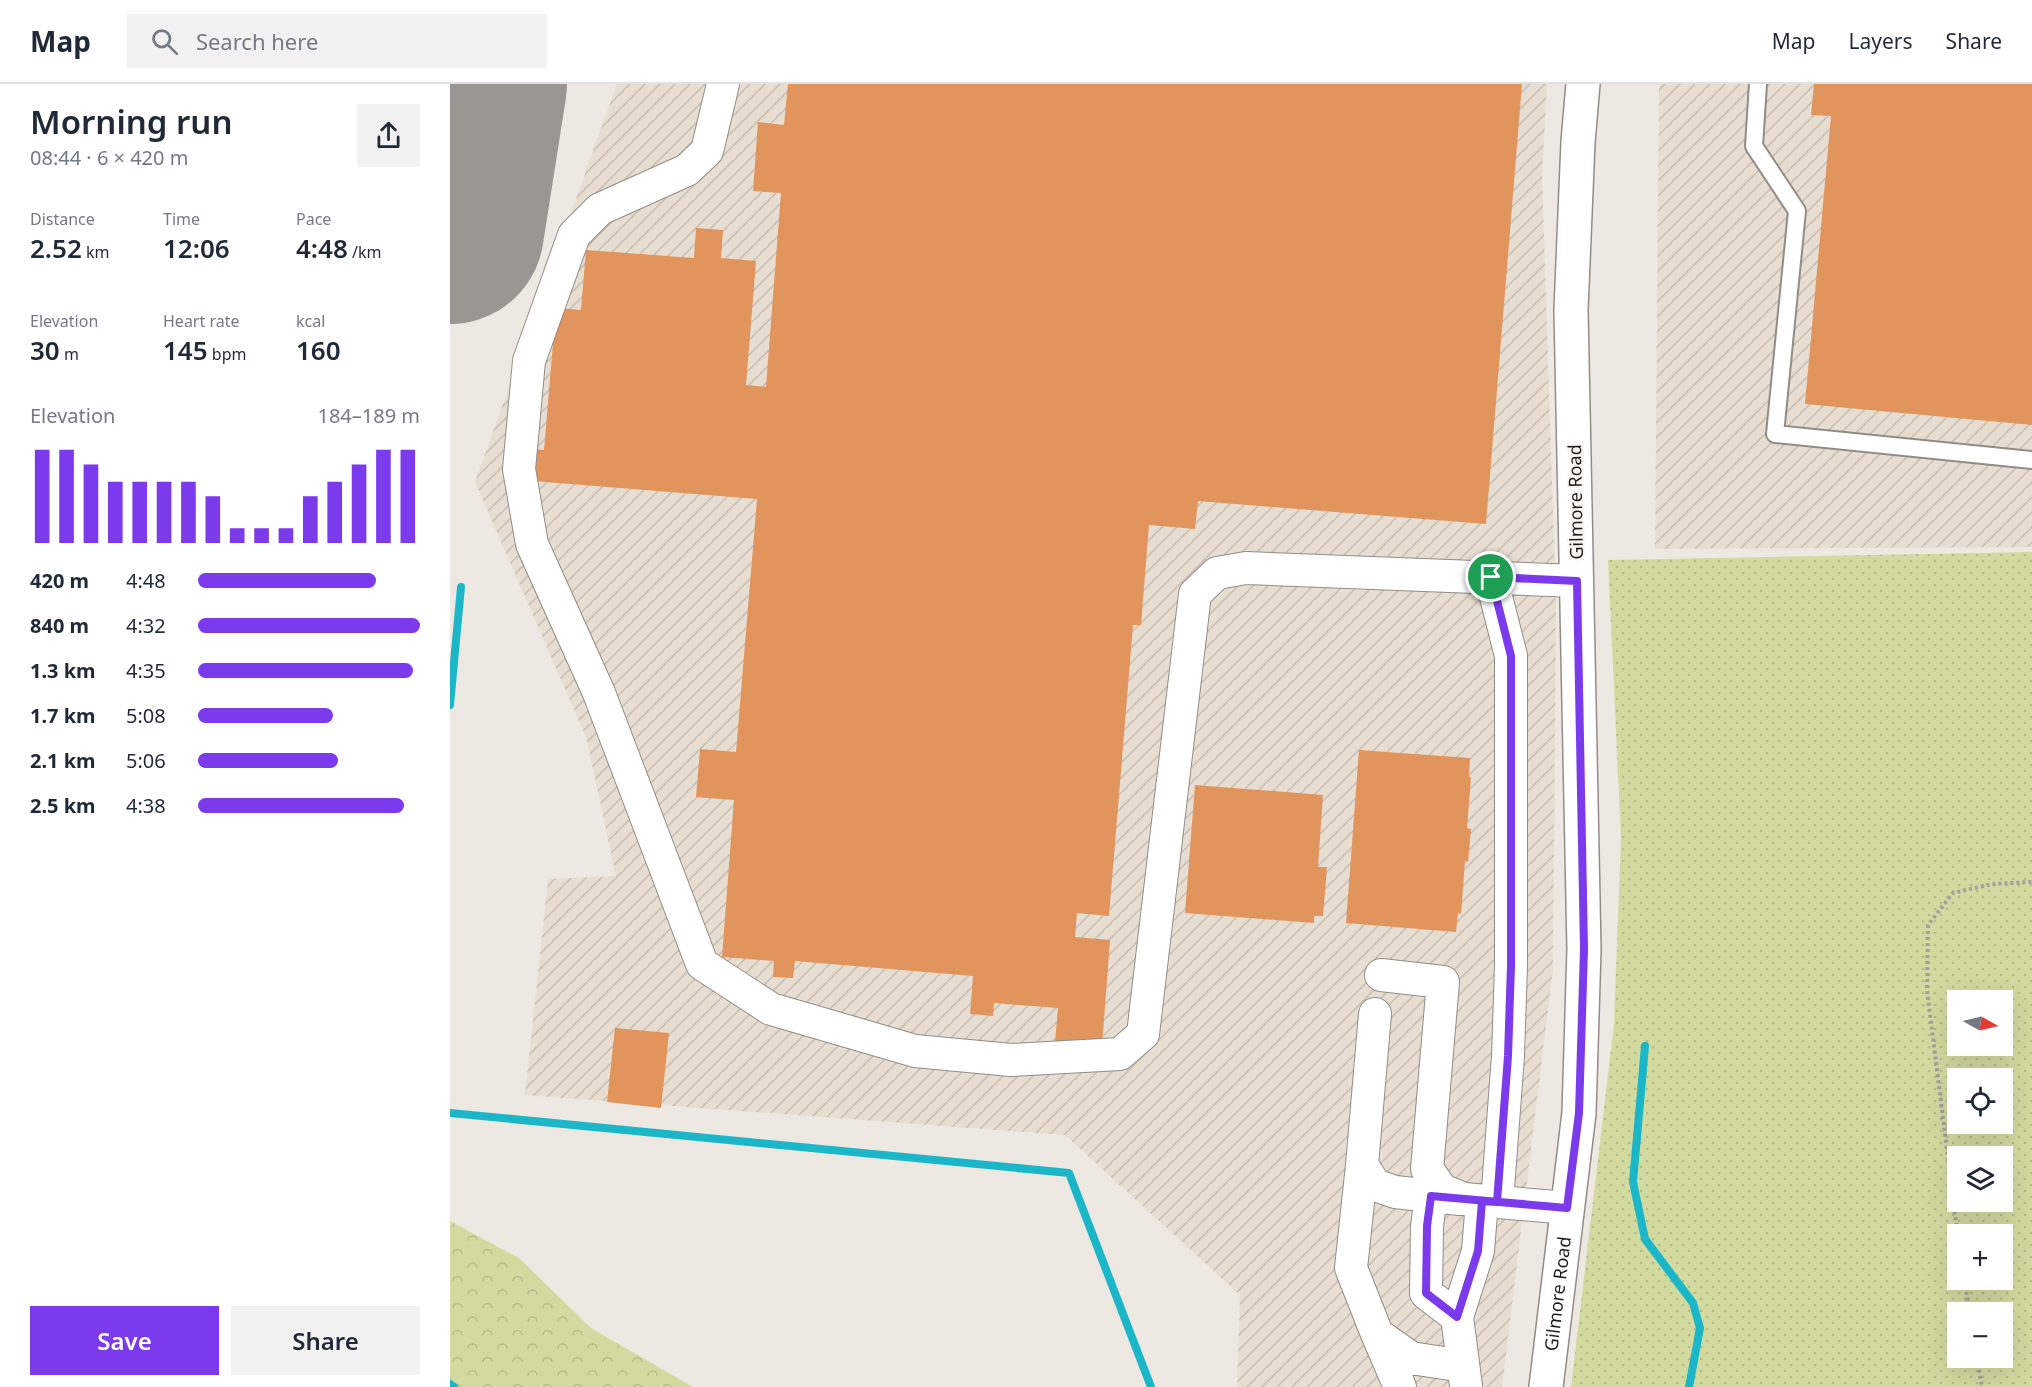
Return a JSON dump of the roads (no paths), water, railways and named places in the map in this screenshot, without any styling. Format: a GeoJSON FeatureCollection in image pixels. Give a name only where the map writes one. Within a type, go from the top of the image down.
{"type":"FeatureCollection","features":[{"type":"Feature","properties":{"kind":"main road","name":"Gilmore Road"},"geometry":{"type":"LineString","coordinates":[[1546,1387],[1579,1113],[1584,949],[1571,310],[1578,142],[1583,84]]}},
{"type":"Feature","properties":{"kind":"street"},"geometry":{"type":"LineString","coordinates":[[723,84],[707,151],[687,170],[600,209],[574,235],[529,361],[519,469],[532,543],[599,693],[702,964],[771,1009],[915,1051],[1011,1060],[1120,1054],[1143,1034],[1195,594],[1217,573],[1246,568],[1577,581]]}},
{"type":"Feature","properties":{"kind":"street"},"geometry":{"type":"LineString","coordinates":[[1377,1334],[1411,1358],[1465,1376],[1457,1317],[1478,1251],[1481,1201],[1508,1056],[1511,965],[1511,656],[1491,577]]}},
{"type":"Feature","properties":{"kind":"street"},"geometry":{"type":"LineString","coordinates":[[1381,975],[1443,982],[1427,1169],[1442,1190],[1481,1201]]}},
{"type":"Feature","properties":{"kind":"street"},"geometry":{"type":"LineString","coordinates":[[1375,1014],[1351,1268],[1400,1387]]}},
{"type":"Feature","properties":{"kind":"street"},"geometry":{"type":"LineString","coordinates":[[1362,1165],[1375,1185],[1395,1192],[1567,1208]]}},
{"type":"Feature","properties":{"kind":"street"},"geometry":{"type":"LineString","coordinates":[[1431,1196],[1427,1226],[1426,1293],[1457,1317]]}},
{"type":"Feature","properties":{"kind":"lane"},"geometry":{"type":"LineString","coordinates":[[1758,84],[1754,146],[1797,211],[1775,434],[2032,460]]}},
{"type":"Feature","properties":{"kind":"waterway"},"geometry":{"type":"LineString","coordinates":[[450,705],[461,587]]}},
{"type":"Feature","properties":{"kind":"waterway"},"geometry":{"type":"LineString","coordinates":[[1645,1046],[1633,1182],[1645,1239],[1693,1303],[1700,1328],[1689,1387]]}},
{"type":"Feature","properties":{"kind":"waterway"},"geometry":{"type":"LineString","coordinates":[[450,1113],[1069,1173],[1151,1387]]}},
{"type":"Feature","properties":{"kind":"waterway"},"geometry":{"type":"LineString","coordinates":[[450,1384],[454,1387]]}}]}
